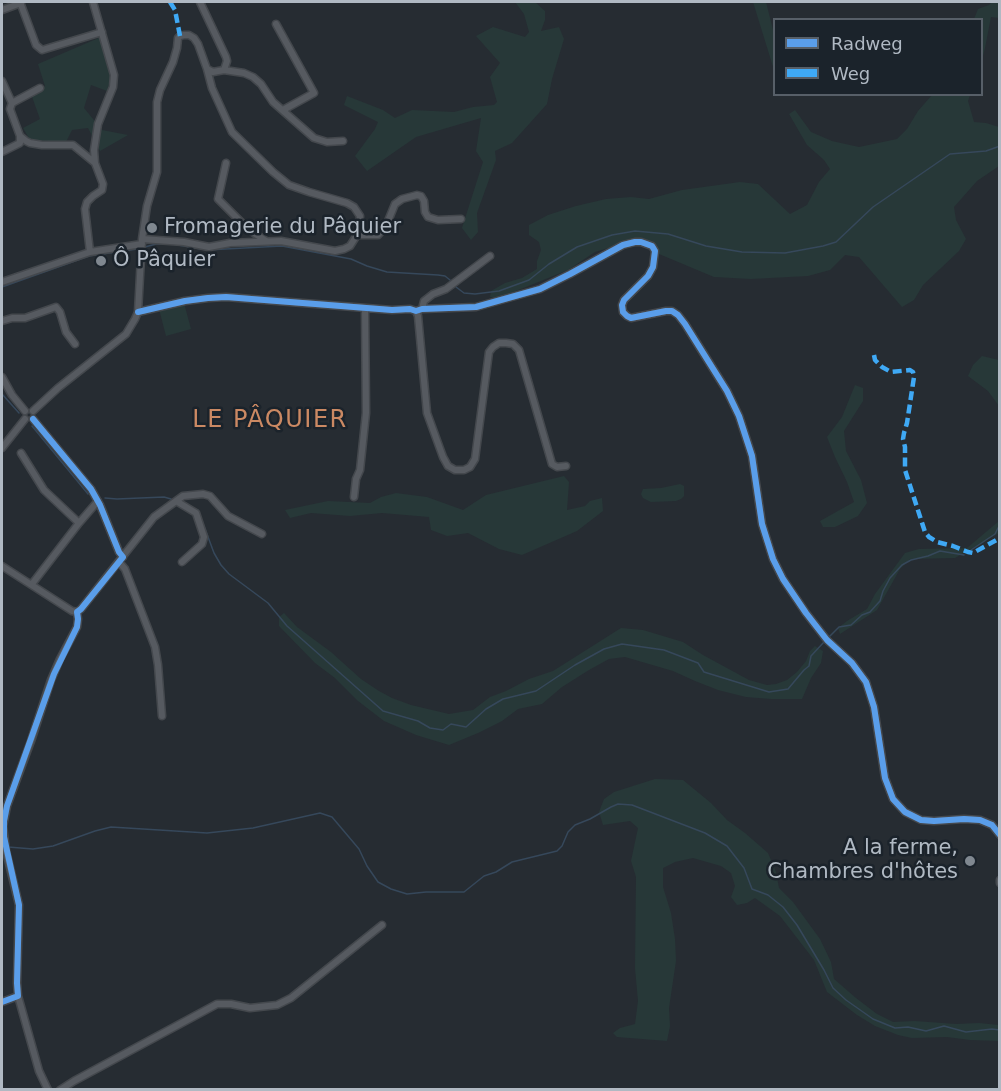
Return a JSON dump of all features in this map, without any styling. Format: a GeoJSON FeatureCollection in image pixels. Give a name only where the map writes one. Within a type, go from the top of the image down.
{"type":"FeatureCollection","features":[{"type":"Feature","properties":{"kind":"street"},"geometry":{"type":"LineString","coordinates":[[2,10],[21,2],[36,45],[42,50],[102,32]]}},
{"type":"Feature","properties":{"kind":"street"},"geometry":{"type":"LineString","coordinates":[[90,252],[85,209],[87,202],[102,190],[103,184],[95,163],[94,150],[98,124],[113,87],[114,75],[93,2]]}},
{"type":"Feature","properties":{"kind":"street"},"geometry":{"type":"LineString","coordinates":[[200,2],[226,57],[224,70]]}},
{"type":"Feature","properties":{"kind":"street"},"geometry":{"type":"LineString","coordinates":[[276,24],[314,93],[283,110]]}},
{"type":"Feature","properties":{"kind":"street"},"geometry":{"type":"LineString","coordinates":[[2,282],[90,252],[142,241],[184,242],[209,247],[230,243],[281,241],[336,251],[350,246],[357,235],[360,216],[354,207],[341,201],[289,185],[232,132],[212,88],[198,44],[189,35],[180,36],[173,62],[159,90],[157,102],[157,171],[147,206],[142,241],[138,312],[126,334],[33,411]]}},
{"type":"Feature","properties":{"kind":"street"},"geometry":{"type":"LineString","coordinates":[[207,69],[213,72],[224,70],[244,73],[253,77],[261,84],[273,102],[314,138],[327,142],[343,141]]}},
{"type":"Feature","properties":{"kind":"street"},"geometry":{"type":"LineString","coordinates":[[2,81],[12,103]]}},
{"type":"Feature","properties":{"kind":"street"},"geometry":{"type":"LineString","coordinates":[[39,88],[12,103],[10,109],[21,136],[30,143],[72,145],[95,163]]}},
{"type":"Feature","properties":{"kind":"street"},"geometry":{"type":"LineString","coordinates":[[2,152],[20,143],[21,136]]}},
{"type":"Feature","properties":{"kind":"street"},"geometry":{"type":"LineString","coordinates":[[226,163],[218,199],[248,229],[267,241]]}},
{"type":"Feature","properties":{"kind":"street"},"geometry":{"type":"LineString","coordinates":[[357,235],[378,235],[387,226],[394,204],[417,195],[421,196],[424,201],[428,217],[438,220],[461,219]]}},
{"type":"Feature","properties":{"kind":"street"},"geometry":{"type":"LineString","coordinates":[[138,312],[208,298],[226,297],[392,310],[482,305],[540,289],[623,245],[641,242],[652,246],[655,251],[653,267],[648,276],[624,300],[623,312],[631,318],[666,311],[672,311],[678,315],[727,391],[739,416],[752,456],[762,524],[773,559],[783,579],[806,613],[827,639],[852,663],[866,682],[874,707],[885,778],[893,799],[905,812],[921,820],[980,820],[992,825],[999,835]]}},
{"type":"Feature","properties":{"kind":"street"},"geometry":{"type":"LineString","coordinates":[[490,256],[446,289],[433,294],[419,310],[427,413],[448,466],[455,470],[470,467],[475,459],[489,352],[499,343],[513,344],[519,350],[552,464],[557,467],[566,466]]}},
{"type":"Feature","properties":{"kind":"street"},"geometry":{"type":"LineString","coordinates":[[2,321],[25,318],[56,307],[60,312],[66,332],[75,344]]}},
{"type":"Feature","properties":{"kind":"street"},"geometry":{"type":"LineString","coordinates":[[354,497],[356,479],[360,470],[366,413],[365,308]]}},
{"type":"Feature","properties":{"kind":"street"},"geometry":{"type":"LineString","coordinates":[[2,377],[12,395],[25,411],[23,414],[86,481],[98,501],[155,647],[162,716]]}},
{"type":"Feature","properties":{"kind":"street"},"geometry":{"type":"LineString","coordinates":[[25,411],[30,409],[33,411]]}},
{"type":"Feature","properties":{"kind":"street"},"geometry":{"type":"LineString","coordinates":[[2,448],[29,419],[35,416],[33,411]]}},
{"type":"Feature","properties":{"kind":"street"},"geometry":{"type":"LineString","coordinates":[[21,453],[44,490],[79,523]]}},
{"type":"Feature","properties":{"kind":"street"},"geometry":{"type":"LineString","coordinates":[[77,612],[154,517],[183,496],[196,494],[210,496],[228,516],[262,534]]}},
{"type":"Feature","properties":{"kind":"street"},"geometry":{"type":"LineString","coordinates":[[32,584],[98,501]]}},
{"type":"Feature","properties":{"kind":"street"},"geometry":{"type":"LineString","coordinates":[[176,501],[196,513],[204,537],[202,544],[182,562]]}},
{"type":"Feature","properties":{"kind":"street"},"geometry":{"type":"LineString","coordinates":[[2,566],[77,612]]}},
{"type":"Feature","properties":{"kind":"street"},"geometry":{"type":"LineString","coordinates":[[48,1089],[39,1071],[18,996],[19,905],[3,826],[7,806],[54,674],[77,627],[77,612]]}},
{"type":"Feature","properties":{"kind":"street"},"geometry":{"type":"LineString","coordinates":[[60,1089],[217,1004],[250,1008],[277,1005],[291,998],[382,925]]}},
{"type":"Feature","properties":{"kind":"street"},"geometry":{"type":"LineString","coordinates":[[2,1002],[18,996]]}},
{"type":"Feature","properties":{"kind":"shaded area"},"geometry":{"type":"Polygon","coordinates":[[[515,2],[535,2],[545,11],[541,31],[559,27],[564,39],[547,104],[512,143],[495,151],[496,160],[477,213],[478,232],[471,240],[462,228],[483,162],[476,151],[481,118],[416,137],[367,171],[355,156],[378,122],[344,105],[347,96],[383,110],[395,118],[412,110],[454,112],[494,105],[497,102],[490,77],[500,63],[476,36],[493,27],[525,37],[529,32],[524,14],[515,2]]]}},
{"type":"Feature","properties":{"kind":"shaded area"},"geometry":{"type":"Polygon","coordinates":[[[753,2],[766,2],[773,30],[773,67],[753,2]]]}},
{"type":"Feature","properties":{"kind":"shaded area"},"geometry":{"type":"Polygon","coordinates":[[[992,2],[999,2],[999,18],[991,17],[983,56],[983,18],[974,18],[978,9],[992,2]]]}},
{"type":"Feature","properties":{"kind":"shaded area"},"geometry":{"type":"Polygon","coordinates":[[[101,37],[112,75],[107,91],[91,85],[84,108],[102,130],[128,135],[100,151],[88,128],[72,130],[66,142],[30,140],[23,128],[40,119],[31,94],[45,86],[38,64],[101,37]]]}},
{"type":"Feature","properties":{"kind":"shaded area"},"geometry":{"type":"Polygon","coordinates":[[[931,96],[970,96],[968,101],[974,122],[999,127],[999,166],[977,181],[954,207],[956,220],[966,239],[959,251],[923,285],[914,300],[902,307],[859,257],[845,255],[830,270],[808,276],[751,279],[714,277],[659,254],[653,243],[635,240],[595,252],[568,270],[511,293],[502,300],[490,297],[491,291],[537,269],[541,250],[539,242],[529,235],[529,225],[548,215],[606,199],[631,197],[649,199],[682,190],[740,182],[758,184],[790,214],[807,205],[819,182],[830,169],[824,160],[807,145],[789,114],[795,110],[811,132],[832,141],[859,147],[897,139],[907,129],[931,96]]]}},
{"type":"Feature","properties":{"kind":"shaded area"},"geometry":{"type":"Polygon","coordinates":[[[184,303],[191,329],[166,336],[159,309],[184,303]]]}},
{"type":"Feature","properties":{"kind":"shaded area"},"geometry":{"type":"Polygon","coordinates":[[[982,356],[999,360],[999,406],[988,391],[968,376],[973,365],[982,356]]]}},
{"type":"Feature","properties":{"kind":"shaded area"},"geometry":{"type":"Polygon","coordinates":[[[855,385],[863,388],[863,401],[844,431],[846,451],[861,480],[867,503],[858,516],[835,527],[823,527],[820,521],[854,502],[827,437],[842,417],[855,385]]]}},
{"type":"Feature","properties":{"kind":"shaded area"},"geometry":{"type":"Polygon","coordinates":[[[564,476],[569,482],[567,510],[585,506],[590,501],[602,498],[603,511],[577,531],[522,555],[499,549],[468,533],[447,536],[431,530],[429,517],[382,513],[350,516],[311,513],[290,518],[285,510],[328,501],[370,503],[396,493],[427,497],[463,510],[486,495],[564,476]]]}},
{"type":"Feature","properties":{"kind":"shaded area"},"geometry":{"type":"Polygon","coordinates":[[[680,484],[684,486],[684,496],[676,501],[651,502],[643,498],[641,494],[643,489],[680,484]]]}},
{"type":"Feature","properties":{"kind":"shaded area"},"geometry":{"type":"Polygon","coordinates":[[[999,521],[999,533],[955,558],[910,559],[900,569],[877,610],[840,634],[838,628],[867,609],[875,594],[905,553],[919,549],[967,548],[999,521]]]}},
{"type":"Feature","properties":{"kind":"shaded area"},"geometry":{"type":"Polygon","coordinates":[[[284,613],[297,627],[379,691],[411,705],[449,714],[473,710],[490,697],[553,671],[621,628],[643,630],[683,642],[749,680],[767,685],[787,680],[797,672],[815,646],[823,651],[821,663],[811,678],[802,699],[746,697],[718,690],[673,671],[625,657],[609,659],[562,687],[542,704],[518,709],[502,721],[449,745],[416,735],[384,721],[358,701],[335,678],[315,663],[279,626],[279,617],[284,613]]]}},
{"type":"Feature","properties":{"kind":"shaded area"},"geometry":{"type":"Polygon","coordinates":[[[655,779],[683,780],[768,853],[776,872],[779,888],[793,902],[820,939],[831,962],[834,979],[877,1014],[893,1022],[999,1025],[999,1041],[947,1037],[912,1038],[875,1026],[827,992],[814,960],[780,916],[755,898],[737,905],[731,897],[735,886],[731,873],[721,866],[693,858],[675,862],[663,868],[663,887],[671,913],[676,961],[667,1041],[617,1037],[613,1033],[620,1028],[635,1024],[638,1001],[635,968],[636,877],[631,861],[638,828],[630,821],[603,825],[599,812],[604,799],[614,792],[655,779]]]}},
{"type":"Feature","properties":{"kind":"waterway"},"geometry":{"type":"LineString","coordinates":[[456,287],[464,293],[499,291],[529,280],[549,264],[577,247],[612,235],[635,231],[668,234],[706,246],[742,252],[785,253],[823,246],[836,242],[873,207],[950,154],[986,151],[1000,146]]}},
{"type":"Feature","properties":{"kind":"waterway"},"geometry":{"type":"LineString","coordinates":[[145,247],[172,244],[207,250],[282,246],[351,259],[387,272],[438,275],[450,280]]}},
{"type":"Feature","properties":{"kind":"waterway"},"geometry":{"type":"LineString","coordinates":[[2,287],[89,256],[137,249]]}},
{"type":"Feature","properties":{"kind":"waterway"},"geometry":{"type":"LineString","coordinates":[[2,394],[19,413]]}},
{"type":"Feature","properties":{"kind":"waterway"},"geometry":{"type":"LineString","coordinates":[[32,426],[88,494]]}},
{"type":"Feature","properties":{"kind":"waterway"},"geometry":{"type":"LineString","coordinates":[[105,498],[164,497],[171,499]]}},
{"type":"Feature","properties":{"kind":"waterway"},"geometry":{"type":"LineString","coordinates":[[198,510],[214,553],[229,574],[268,603],[287,626],[383,711],[418,721],[430,728],[443,730],[451,724],[466,727],[486,709],[503,699],[536,691],[604,649],[622,644],[664,650],[698,663],[704,672],[769,692],[788,689],[809,666],[811,656],[824,642]]}},
{"type":"Feature","properties":{"kind":"waterway"},"geometry":{"type":"LineString","coordinates":[[971,550],[995,534],[1000,527]]}},
{"type":"Feature","properties":{"kind":"waterway"},"geometry":{"type":"LineString","coordinates":[[829,637],[839,627],[851,625],[862,615],[870,612],[880,601],[890,578],[902,565],[940,551],[964,555]]}},
{"type":"Feature","properties":{"kind":"waterway"},"geometry":{"type":"LineString","coordinates":[[8,847],[33,849],[53,846],[111,827],[207,833],[253,828],[320,813],[332,817],[359,849],[378,882],[407,894],[464,892],[484,876],[512,862],[557,851],[575,825],[618,804],[632,805],[705,833],[727,846],[744,868],[752,889],[768,895],[783,907],[797,925],[833,988],[873,1019],[895,1028],[908,1027],[926,1031],[944,1026],[966,1032],[1000,1030]]}},
{"type":"Feature","properties":{"kind":"marked path"},"geometry":{"type":"LineString","coordinates":[[170,2],[175,10],[180,36]]}},
{"type":"Feature","properties":{"kind":"marked path"},"geometry":{"type":"LineString","coordinates":[[874,355],[875,360],[891,372],[910,370],[913,372],[903,439],[905,470],[925,532],[937,542],[973,553],[1000,538]]}},
{"type":"Feature","properties":{"kind":"cycle path"},"geometry":{"type":"LineString","coordinates":[[138,312],[185,301],[226,297],[416,311],[476,307],[540,289],[623,245],[641,242],[652,246],[655,251],[653,267],[648,276],[624,300],[623,312],[631,318],[666,311],[672,311],[678,315],[727,391],[739,416],[752,456],[762,524],[773,559],[783,579],[806,613],[827,640],[852,663],[866,682],[874,707],[885,778],[893,799],[905,812],[921,820],[980,820],[992,825],[1000,835]]}},
{"type":"Feature","properties":{"kind":"cycle path"},"geometry":{"type":"LineString","coordinates":[[2,1002],[18,996],[19,905],[4,837],[7,806],[54,674],[77,627],[77,612],[123,557],[91,489],[33,419]]}},
{"type":"Feature","properties":{"kind":"place","name":"Fromagerie du Pâquier"},"geometry":{"type":"Point","coordinates":[152,228]}},
{"type":"Feature","properties":{"kind":"place","name":"Ô Pâquier"},"geometry":{"type":"Point","coordinates":[101,261]}},
{"type":"Feature","properties":{"kind":"place","name":"A la ferme, Chambres d'hôtes"},"geometry":{"type":"Point","coordinates":[970,861]}},
{"type":"Feature","properties":{"kind":"district","name":"LE PÂQUIER"},"geometry":{"type":"Point","coordinates":[270,421]}}]}
